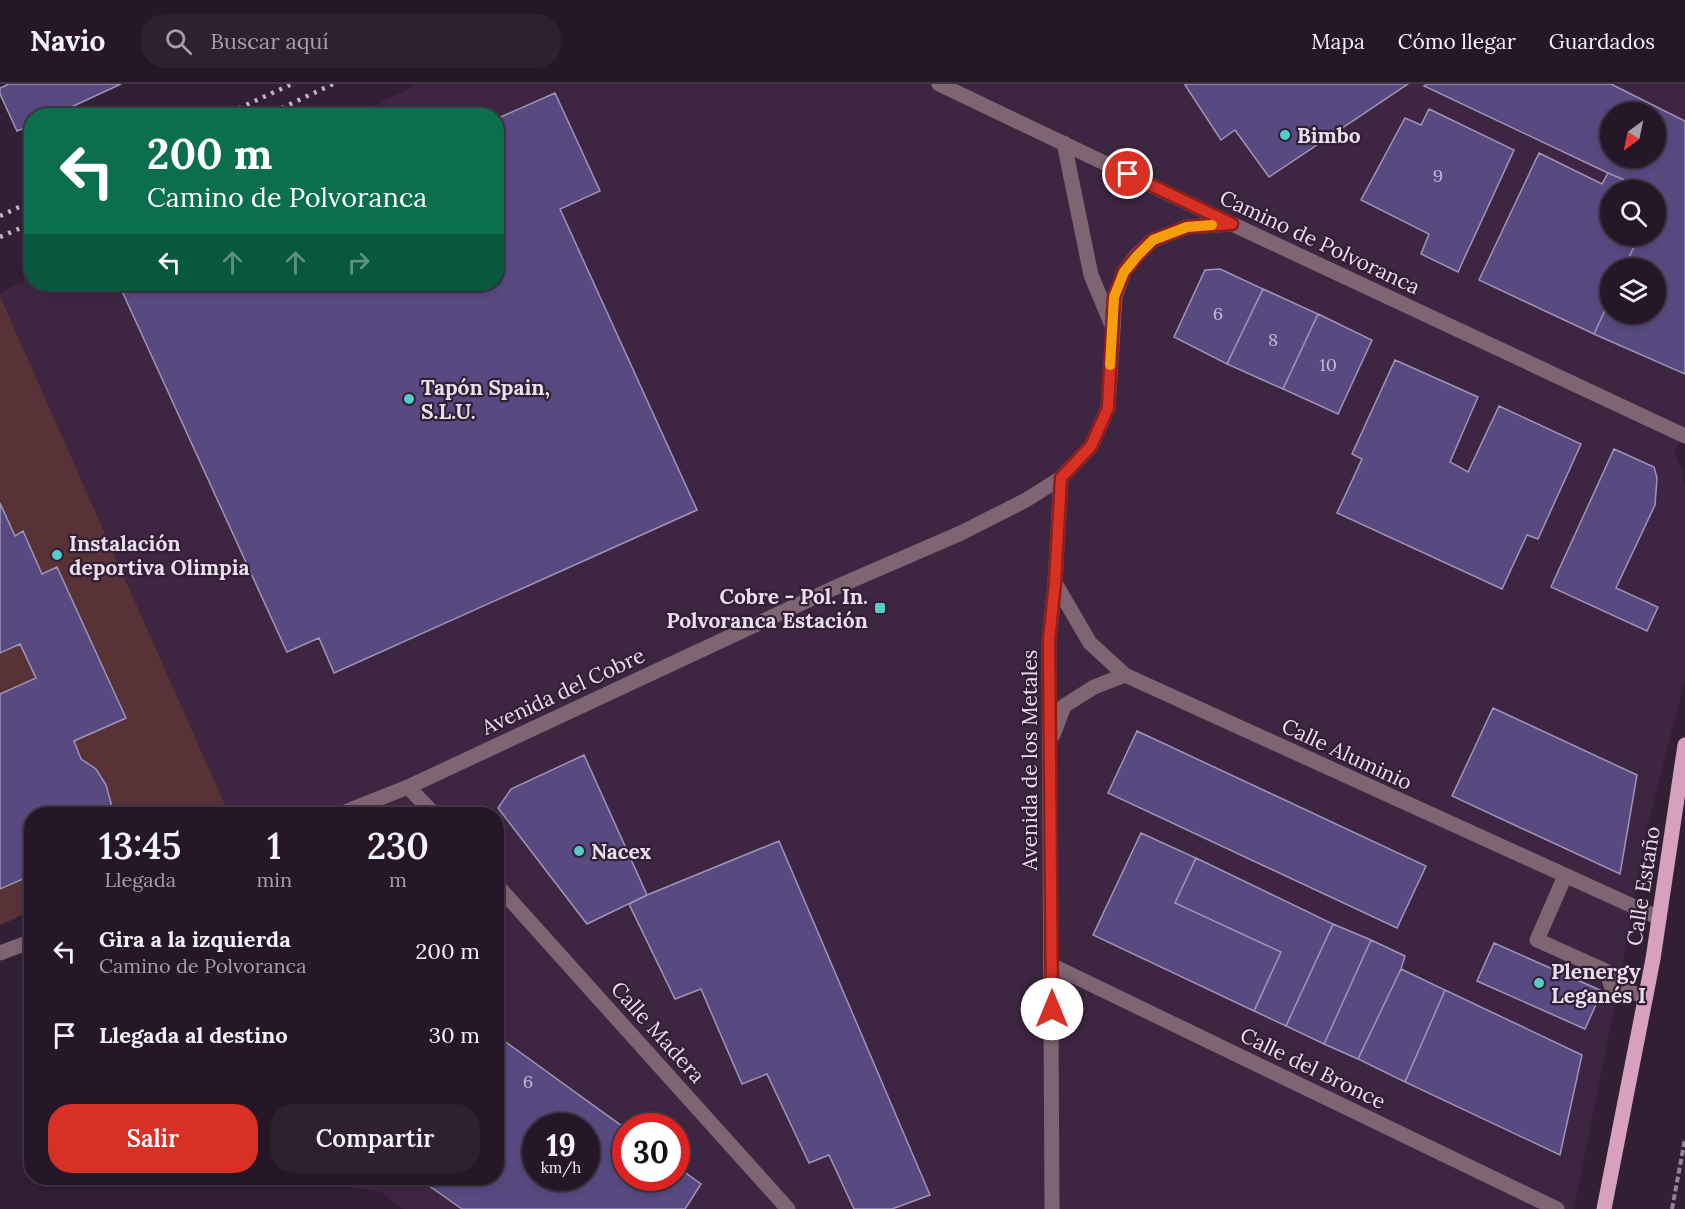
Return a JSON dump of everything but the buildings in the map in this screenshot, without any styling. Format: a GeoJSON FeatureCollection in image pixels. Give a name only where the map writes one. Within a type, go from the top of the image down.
{"type":"FeatureCollection","features":[{"type":"Feature","properties":{"kind":"main road","name":"Calle Estaño"},"geometry":{"type":"LineString","coordinates":[[1604,1209],[1653,959],[1685,745]]}},
{"type":"Feature","properties":{"kind":"street","name":"Camino de Polvoranca"},"geometry":{"type":"LineString","coordinates":[[939,84],[1685,436]]}},
{"type":"Feature","properties":{"kind":"street"},"geometry":{"type":"LineString","coordinates":[[1064,143],[1091,275],[1112,326]]}},
{"type":"Feature","properties":{"kind":"street"},"geometry":{"type":"LineString","coordinates":[[1061,478],[1091,446],[1108,408],[1114,297],[1124,272],[1153,240],[1187,227],[1232,224]]}},
{"type":"Feature","properties":{"kind":"street","name":"Avenida de los Metales"},"geometry":{"type":"LineString","coordinates":[[1052,1209],[1049,640],[1061,478]]}},
{"type":"Feature","properties":{"kind":"street","name":"Avenida del Cobre"},"geometry":{"type":"LineString","coordinates":[[358,807],[408,787],[834,588],[961,533],[1026,500],[1061,478]]}},
{"type":"Feature","properties":{"kind":"street","name":"Calle Aluminio"},"geometry":{"type":"LineString","coordinates":[[1055,583],[1090,643],[1125,675],[1659,918]]}},
{"type":"Feature","properties":{"kind":"street"},"geometry":{"type":"LineString","coordinates":[[1050,743],[1064,706],[1094,687],[1125,675]]}},
{"type":"Feature","properties":{"kind":"street"},"geometry":{"type":"LineString","coordinates":[[408,787],[427,807]]}},
{"type":"Feature","properties":{"kind":"street"},"geometry":{"type":"LineString","coordinates":[[1565,876],[1537,940],[1606,971],[1612,988],[1646,996]]}},
{"type":"Feature","properties":{"kind":"street","name":"Calle Madera"},"geometry":{"type":"LineString","coordinates":[[504,893],[788,1209]]}},
{"type":"Feature","properties":{"kind":"street"},"geometry":{"type":"LineString","coordinates":[[0,953],[24,944]]}},
{"type":"Feature","properties":{"kind":"street","name":"Calle del Bronce"},"geometry":{"type":"LineString","coordinates":[[1052,965],[1557,1209]]}},
{"type":"Feature","properties":{"kind":"path"},"geometry":{"type":"LineString","coordinates":[[1672,1209],[1685,1139]]}},
{"type":"Feature","properties":{"kind":"shaded area"},"geometry":{"type":"Polygon","coordinates":[[[418,84],[1685,84],[1685,428],[1674,454],[1683,472],[1685,490],[1685,679],[1646,831],[1622,968],[1574,1209],[404,1209],[381,1192],[334,1185],[504,1185],[504,807],[226,807],[0,293],[24,281],[24,291],[504,291],[504,108],[369,108],[418,84]]]}},
{"type":"Feature","properties":{"kind":"shaded area","name":"Instalación deportiva Olimpia"},"geometry":{"type":"Polygon","coordinates":[[[0,296],[226,807],[24,807],[24,914],[0,925],[0,296]]]}},
{"type":"Feature","properties":{"kind":"railway"},"geometry":{"type":"LineString","coordinates":[[240,108],[292,84]]}},
{"type":"Feature","properties":{"kind":"railway"},"geometry":{"type":"LineString","coordinates":[[282,108],[333,84]]}},
{"type":"Feature","properties":{"kind":"railway"},"geometry":{"type":"LineString","coordinates":[[0,216],[24,205]]}},
{"type":"Feature","properties":{"kind":"railway"},"geometry":{"type":"LineString","coordinates":[[0,237],[24,226]]}},
{"type":"Feature","properties":{"kind":"slow traffic"},"geometry":{"type":"LineString","coordinates":[[1110,365],[1114,297],[1124,272],[1153,240],[1187,227],[1212,225]]}},
{"type":"Feature","properties":{"kind":"place","name":"Bimbo"},"geometry":{"type":"Point","coordinates":[1285,135]}},
{"type":"Feature","properties":{"kind":"place","name":"Tapón Spain, S.L.U."},"geometry":{"type":"Point","coordinates":[409,399]}},
{"type":"Feature","properties":{"kind":"place","name":"Instalación deportiva Olimpia"},"geometry":{"type":"Point","coordinates":[57,555]}},
{"type":"Feature","properties":{"kind":"place","name":"Cobre - Pol. In. Polvoranca Estación"},"geometry":{"type":"Point","coordinates":[880,608]}},
{"type":"Feature","properties":{"kind":"place","name":"Nacex"},"geometry":{"type":"Point","coordinates":[579,851]}},
{"type":"Feature","properties":{"kind":"place","name":"Plenergy Leganés I"},"geometry":{"type":"Point","coordinates":[1539,983]}},
{"type":"Feature","properties":{"kind":"route"},"geometry":{"type":"LineString","coordinates":[[1052,1009],[1049,640],[1061,478],[1091,446],[1108,408],[1114,297],[1124,272],[1153,240],[1187,227],[1232,224],[1128,174]]}}]}
